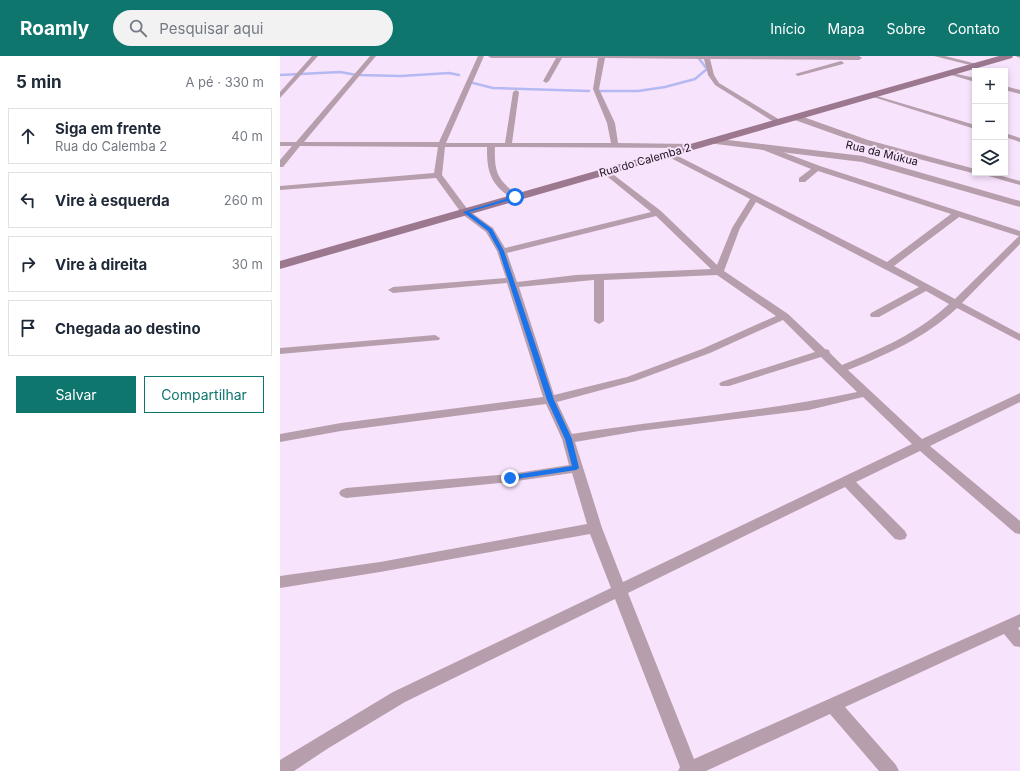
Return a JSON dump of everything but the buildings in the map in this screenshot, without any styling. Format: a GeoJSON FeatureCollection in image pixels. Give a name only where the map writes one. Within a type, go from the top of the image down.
{"type":"FeatureCollection","features":[{"type":"Feature","properties":{"kind":"main road","name":"Rua do Calemba 2"},"geometry":{"type":"LineString","coordinates":[[280,265],[1002,57]]}},
{"type":"Feature","properties":{"kind":"street"},"geometry":{"type":"LineString","coordinates":[[280,96],[315,56]]}},
{"type":"Feature","properties":{"kind":"street"},"geometry":{"type":"LineString","coordinates":[[280,165],[373,56]]}},
{"type":"Feature","properties":{"kind":"street"},"geometry":{"type":"LineString","coordinates":[[481,56],[442,144],[438,175],[465,212],[490,230],[502,251],[550,400],[568,439],[595,528],[618,591],[689,771],[1014,623],[1020,641]]}},
{"type":"Feature","properties":{"kind":"street"},"geometry":{"type":"LineString","coordinates":[[491,56],[707,58],[862,57]]}},
{"type":"Feature","properties":{"kind":"street"},"geometry":{"type":"LineString","coordinates":[[937,56],[978,65]]}},
{"type":"Feature","properties":{"kind":"street"},"geometry":{"type":"LineString","coordinates":[[546,81],[560,57]]}},
{"type":"Feature","properties":{"kind":"street"},"geometry":{"type":"LineString","coordinates":[[602,57],[596,89],[611,123],[615,146]]}},
{"type":"Feature","properties":{"kind":"street"},"geometry":{"type":"LineString","coordinates":[[798,74],[862,57]]}},
{"type":"Feature","properties":{"kind":"street"},"geometry":{"type":"LineString","coordinates":[[707,58],[711,75],[717,84],[777,122]]}},
{"type":"Feature","properties":{"kind":"street"},"geometry":{"type":"LineString","coordinates":[[950,73],[972,79]]}},
{"type":"Feature","properties":{"kind":"street"},"geometry":{"type":"LineString","coordinates":[[1008,89],[1020,92]]}},
{"type":"Feature","properties":{"kind":"street"},"geometry":{"type":"LineString","coordinates":[[508,146],[516,92]]}},
{"type":"Feature","properties":{"kind":"street"},"geometry":{"type":"LineString","coordinates":[[872,95],[972,126]]}},
{"type":"Feature","properties":{"kind":"street"},"geometry":{"type":"LineString","coordinates":[[795,117],[865,142],[972,170]]}},
{"type":"Feature","properties":{"kind":"street"},"geometry":{"type":"LineString","coordinates":[[1008,136],[1020,140]]}},
{"type":"Feature","properties":{"kind":"street","name":"Rua da Múkua"},"geometry":{"type":"LineString","coordinates":[[711,141],[863,159],[1020,204]]}},
{"type":"Feature","properties":{"kind":"street"},"geometry":{"type":"LineString","coordinates":[[280,144],[694,146]]}},
{"type":"Feature","properties":{"kind":"street"},"geometry":{"type":"LineString","coordinates":[[491,146],[490,159],[493,175],[496,181],[515,197]]}},
{"type":"Feature","properties":{"kind":"street"},"geometry":{"type":"LineString","coordinates":[[761,146],[817,168],[1020,234]]}},
{"type":"Feature","properties":{"kind":"street"},"geometry":{"type":"LineString","coordinates":[[668,154],[755,197],[1020,338]]}},
{"type":"Feature","properties":{"kind":"street"},"geometry":{"type":"LineString","coordinates":[[802,180],[817,168]]}},
{"type":"Feature","properties":{"kind":"street"},"geometry":{"type":"LineString","coordinates":[[606,171],[658,213],[720,272],[784,316],[824,352],[921,445],[1020,529]]}},
{"type":"Feature","properties":{"kind":"street"},"geometry":{"type":"LineString","coordinates":[[280,188],[438,175]]}},
{"type":"Feature","properties":{"kind":"street"},"geometry":{"type":"LineString","coordinates":[[993,176],[1020,183]]}},
{"type":"Feature","properties":{"kind":"street"},"geometry":{"type":"LineString","coordinates":[[720,272],[736,228],[755,197]]}},
{"type":"Feature","properties":{"kind":"street"},"geometry":{"type":"LineString","coordinates":[[502,251],[658,213]]}},
{"type":"Feature","properties":{"kind":"street"},"geometry":{"type":"LineString","coordinates":[[887,266],[911,251],[940,225],[957,214]]}},
{"type":"Feature","properties":{"kind":"street"},"geometry":{"type":"LineString","coordinates":[[841,369],[903,342],[922,331],[956,303],[1020,239]]}},
{"type":"Feature","properties":{"kind":"street"},"geometry":{"type":"LineString","coordinates":[[393,290],[576,278],[720,272]]}},
{"type":"Feature","properties":{"kind":"street"},"geometry":{"type":"LineString","coordinates":[[599,321],[600,277]]}},
{"type":"Feature","properties":{"kind":"street"},"geometry":{"type":"LineString","coordinates":[[875,315],[926,287]]}},
{"type":"Feature","properties":{"kind":"street"},"geometry":{"type":"LineString","coordinates":[[280,438],[341,426],[550,400],[631,379],[706,351],[784,316]]}},
{"type":"Feature","properties":{"kind":"street"},"geometry":{"type":"LineString","coordinates":[[280,351],[435,338]]}},
{"type":"Feature","properties":{"kind":"street"},"geometry":{"type":"LineString","coordinates":[[725,384],[824,352]]}},
{"type":"Feature","properties":{"kind":"street"},"geometry":{"type":"LineString","coordinates":[[568,439],[639,427],[809,406],[866,393]]}},
{"type":"Feature","properties":{"kind":"street"},"geometry":{"type":"LineString","coordinates":[[280,770],[321,743],[399,697],[1020,397]]}},
{"type":"Feature","properties":{"kind":"street"},"geometry":{"type":"LineString","coordinates":[[346,493],[510,478],[576,468]]}},
{"type":"Feature","properties":{"kind":"street"},"geometry":{"type":"LineString","coordinates":[[846,480],[900,535]]}},
{"type":"Feature","properties":{"kind":"street"},"geometry":{"type":"LineString","coordinates":[[280,582],[380,567],[595,528]]}},
{"type":"Feature","properties":{"kind":"street"},"geometry":{"type":"LineString","coordinates":[[834,706],[890,771]]}},
{"type":"Feature","properties":{"kind":"waterway"},"geometry":{"type":"LineString","coordinates":[[600,91],[638,91],[665,87],[695,79],[707,69],[697,56]]}},
{"type":"Feature","properties":{"kind":"waterway"},"geometry":{"type":"LineString","coordinates":[[280,75],[340,72],[357,75],[401,76],[449,73],[459,75]]}},
{"type":"Feature","properties":{"kind":"waterway"},"geometry":{"type":"LineString","coordinates":[[473,83],[493,88],[589,91]]}},
{"type":"Feature","properties":{"kind":"route"},"geometry":{"type":"LineString","coordinates":[[510,478],[576,468],[568,439],[550,400],[502,251],[490,230],[465,212],[515,197]]}}]}
